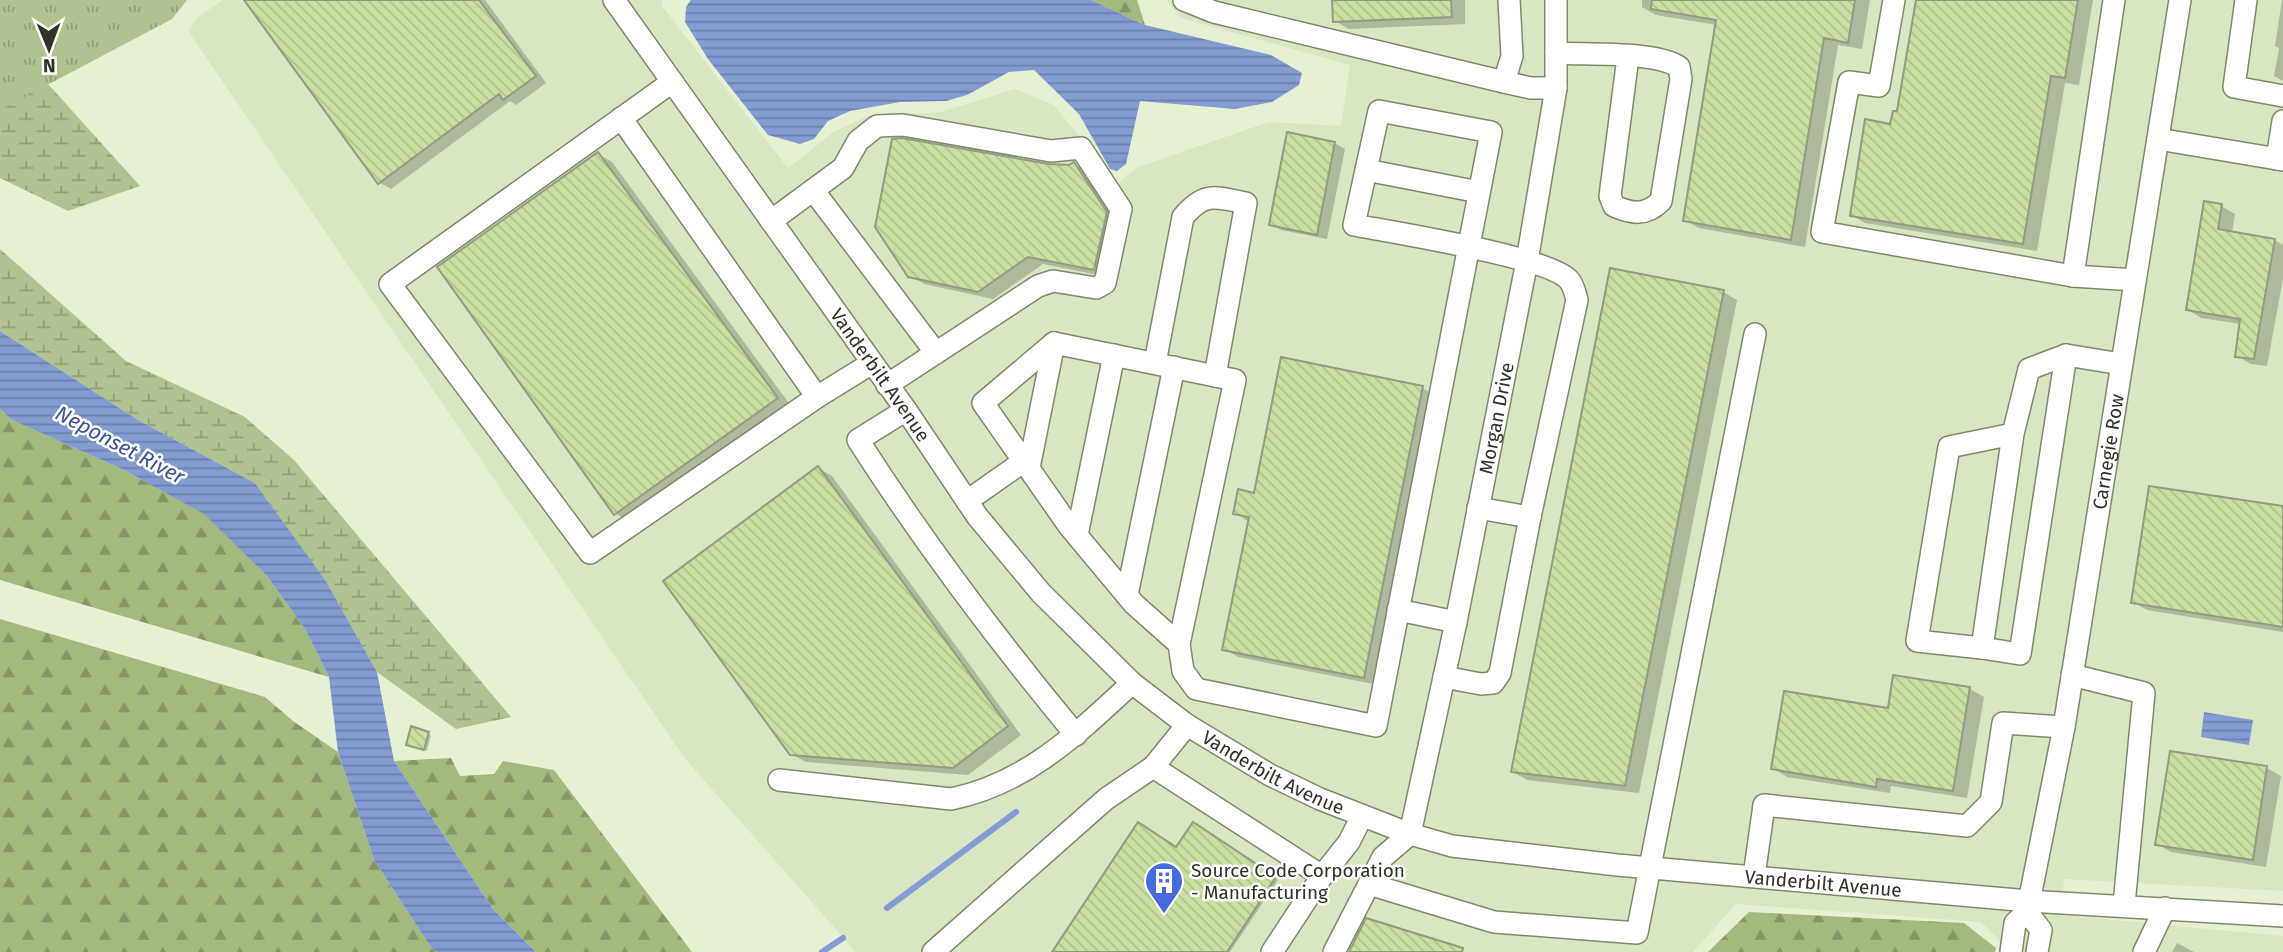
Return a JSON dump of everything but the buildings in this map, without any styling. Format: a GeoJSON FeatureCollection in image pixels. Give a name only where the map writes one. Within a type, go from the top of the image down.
{"type":"FeatureCollection","features":[{"type":"Feature","properties":{"kind":"street","name":"Vanderbilt Avenue"},"geometry":{"type":"LineString","coordinates":[[614,0],[906,410],[967,502],[1041,593],[1132,683],[1181,720],[1270,775],[1362,816],[1452,846],[2028,907],[2124,905],[2283,916]]}},
{"type":"Feature","properties":{"kind":"street"},"geometry":{"type":"LineString","coordinates":[[1184,0],[1214,12],[1504,82],[1531,88],[1556,88]]}},
{"type":"Feature","properties":{"kind":"street"},"geometry":{"type":"LineString","coordinates":[[1504,82],[1512,55],[1509,0]]}},
{"type":"Feature","properties":{"kind":"street","name":"Morgan Drive"},"geometry":{"type":"LineString","coordinates":[[1410,834],[1456,622],[1527,261],[1556,88],[1556,0]]}},
{"type":"Feature","properties":{"kind":"street"},"geometry":{"type":"LineString","coordinates":[[1894,0],[1879,86],[1849,82],[1822,232],[2073,276],[2135,279]]}},
{"type":"Feature","properties":{"kind":"street"},"geometry":{"type":"LineString","coordinates":[[2073,276],[2114,0]]}},
{"type":"Feature","properties":{"kind":"street","name":"Carnegie Row"},"geometry":{"type":"LineString","coordinates":[[2011,952],[2015,922],[2028,907],[2064,727],[2180,0]]}},
{"type":"Feature","properties":{"kind":"street"},"geometry":{"type":"LineString","coordinates":[[2246,0],[2234,87],[2283,96]]}},
{"type":"Feature","properties":{"kind":"street"},"geometry":{"type":"LineString","coordinates":[[1556,53],[1628,57],[1668,60],[1679,68],[1681,79],[1661,201],[1653,209],[1641,213],[1614,206],[1610,196],[1628,57]]}},
{"type":"Feature","properties":{"kind":"street"},"geometry":{"type":"LineString","coordinates":[[672,82],[390,284],[590,553],[817,397],[872,363]]}},
{"type":"Feature","properties":{"kind":"street"},"geometry":{"type":"LineString","coordinates":[[1054,343],[1235,380],[1179,644],[1183,671],[1196,688],[1376,726],[1398,610],[1469,247],[1491,132],[1379,111],[1354,225],[1469,247],[1527,261],[1568,278],[1577,300],[1530,517],[1500,673],[1493,683],[1481,684],[1444,677]]}},
{"type":"Feature","properties":{"kind":"street"},"geometry":{"type":"LineString","coordinates":[[621,118],[817,397]]}},
{"type":"Feature","properties":{"kind":"street"},"geometry":{"type":"LineString","coordinates":[[2158,139],[2280,160],[2283,121]]}},
{"type":"Feature","properties":{"kind":"street"},"geometry":{"type":"LineString","coordinates":[[771,221],[843,168],[858,141],[877,126],[903,125],[1051,151],[1081,148],[1121,209],[1105,283],[1096,288],[1053,281],[1038,286],[887,385]]}},
{"type":"Feature","properties":{"kind":"street"},"geometry":{"type":"LineString","coordinates":[[1366,170],[1479,192]]}},
{"type":"Feature","properties":{"kind":"street"},"geometry":{"type":"LineString","coordinates":[[813,190],[936,353]]}},
{"type":"Feature","properties":{"kind":"street"},"geometry":{"type":"LineString","coordinates":[[1126,595],[1164,365],[1183,217],[1194,204],[1211,196],[1246,203],[1215,376]]}},
{"type":"Feature","properties":{"kind":"street"},"geometry":{"type":"LineString","coordinates":[[1369,884],[1494,922],[1637,933],[1755,334]]}},
{"type":"Feature","properties":{"kind":"street"},"geometry":{"type":"LineString","coordinates":[[967,502],[1026,465],[1054,343]]}},
{"type":"Feature","properties":{"kind":"street"},"geometry":{"type":"LineString","coordinates":[[1054,343],[983,403],[1077,535],[1126,595],[1179,644]]}},
{"type":"Feature","properties":{"kind":"street"},"geometry":{"type":"LineString","coordinates":[[1077,535],[1114,355]]}},
{"type":"Feature","properties":{"kind":"street"},"geometry":{"type":"LineString","coordinates":[[1982,648],[2012,434],[2029,369],[2066,355],[2121,364]]}},
{"type":"Feature","properties":{"kind":"street"},"geometry":{"type":"LineString","coordinates":[[2012,434],[1949,447],[1917,640],[2020,654],[2066,355]]}},
{"type":"Feature","properties":{"kind":"street"},"geometry":{"type":"LineString","coordinates":[[906,410],[858,440],[900,507],[1010,656],[1076,735]]}},
{"type":"Feature","properties":{"kind":"street"},"geometry":{"type":"LineString","coordinates":[[1478,508],[1530,517]]}},
{"type":"Feature","properties":{"kind":"street"},"geometry":{"type":"LineString","coordinates":[[1398,610],[1456,622]]}},
{"type":"Feature","properties":{"kind":"street"},"geometry":{"type":"LineString","coordinates":[[2072,675],[2144,693],[2124,905]]}},
{"type":"Feature","properties":{"kind":"street"},"geometry":{"type":"LineString","coordinates":[[779,780],[951,799],[979,793],[1024,774],[1076,735],[1132,683]]}},
{"type":"Feature","properties":{"kind":"street"},"geometry":{"type":"LineString","coordinates":[[933,952],[1106,799],[1153,767],[1181,720],[1196,688]]}},
{"type":"Feature","properties":{"kind":"street"},"geometry":{"type":"LineString","coordinates":[[1754,876],[1764,805],[1967,826],[1991,802],[2003,723],[2064,727]]}},
{"type":"Feature","properties":{"kind":"street"},"geometry":{"type":"LineString","coordinates":[[1153,767],[1322,876]]}},
{"type":"Feature","properties":{"kind":"street"},"geometry":{"type":"LineString","coordinates":[[1272,952],[1322,876],[1349,842],[1362,816]]}},
{"type":"Feature","properties":{"kind":"street"},"geometry":{"type":"LineString","coordinates":[[1334,952],[1383,857],[1410,834]]}},
{"type":"Feature","properties":{"kind":"street"},"geometry":{"type":"LineString","coordinates":[[2028,907],[2041,930],[2037,952]]}},
{"type":"Feature","properties":{"kind":"street"},"geometry":{"type":"LineString","coordinates":[[2144,952],[2165,908]]}},
{"type":"Feature","properties":{"kind":"shaded area"},"geometry":{"type":"Polygon","coordinates":[[[223,0],[662,0],[662,6],[788,168],[835,131],[868,116],[941,112],[1015,89],[1054,105],[1117,184],[1138,167],[1269,122],[1341,126],[1350,65],[1182,18],[1166,0],[2283,0],[2283,891],[2064,879],[2060,915],[2283,936],[2283,952],[2000,952],[2001,942],[1981,922],[1736,904],[1693,952],[856,952],[686,760],[188,31],[199,16],[223,0]]]}},
{"type":"Feature","properties":{"kind":"green space"},"geometry":{"type":"Polygon","coordinates":[[[0,0],[187,0],[172,19],[0,110],[0,0]]]}},
{"type":"Feature","properties":{"kind":"green space"},"geometry":{"type":"Polygon","coordinates":[[[1091,0],[1137,0],[1145,25],[1091,0]]]}},
{"type":"Feature","properties":{"kind":"green space"},"geometry":{"type":"Polygon","coordinates":[[[0,64],[48,84],[140,186],[68,211],[0,178],[0,64]]]}},
{"type":"Feature","properties":{"kind":"green space"},"geometry":{"type":"Polygon","coordinates":[[[0,249],[126,361],[245,417],[294,460],[511,717],[456,729],[377,672],[326,581],[255,483],[138,420],[0,331],[0,249]]]}},
{"type":"Feature","properties":{"kind":"green space"},"geometry":{"type":"Polygon","coordinates":[[[0,409],[12,420],[124,470],[205,514],[267,576],[305,629],[329,677],[0,580],[0,409]]]}},
{"type":"Feature","properties":{"kind":"green space"},"geometry":{"type":"Polygon","coordinates":[[[0,619],[265,697],[293,721],[338,752],[374,860],[430,946],[437,952],[0,952],[0,619]]]}},
{"type":"Feature","properties":{"kind":"green space"},"geometry":{"type":"Polygon","coordinates":[[[451,758],[460,776],[494,774],[503,761],[554,770],[692,952],[536,952],[493,909],[394,761],[451,758]]]}},
{"type":"Feature","properties":{"kind":"green space"},"geometry":{"type":"Polygon","coordinates":[[[1749,912],[1964,923],[1996,948],[1995,952],[1708,952],[1749,912]]]}},
{"type":"Feature","properties":{"kind":"water"},"geometry":{"type":"Polygon","coordinates":[[[691,0],[1091,0],[1145,25],[1271,55],[1302,73],[1299,85],[1272,102],[1235,109],[1140,101],[1126,164],[1117,171],[1110,169],[1079,114],[1034,70],[1009,72],[967,95],[946,101],[900,102],[850,111],[828,121],[814,139],[800,144],[768,135],[708,59],[685,22],[686,7],[691,0]]]}},
{"type":"Feature","properties":{"kind":"water","name":"Neponset River"},"geometry":{"type":"Polygon","coordinates":[[[0,331],[138,420],[255,483],[326,581],[377,672],[394,761],[493,909],[536,952],[437,952],[430,946],[374,860],[338,752],[329,677],[305,629],[267,576],[204,514],[124,470],[12,420],[0,409],[0,331]]]}},
{"type":"Feature","properties":{"kind":"water"},"geometry":{"type":"Polygon","coordinates":[[[2204,712],[2253,720],[2249,745],[2201,737],[2204,712]]]}},
{"type":"Feature","properties":{"kind":"waterway"},"geometry":{"type":"LineString","coordinates":[[887,908],[1016,812]]}},
{"type":"Feature","properties":{"kind":"waterway"},"geometry":{"type":"LineString","coordinates":[[822,952],[843,938]]}},
{"type":"Feature","properties":{"kind":"place","name":"Source Code Corporation - Manufacturing"},"geometry":{"type":"Point","coordinates":[1164,915]}}]}
